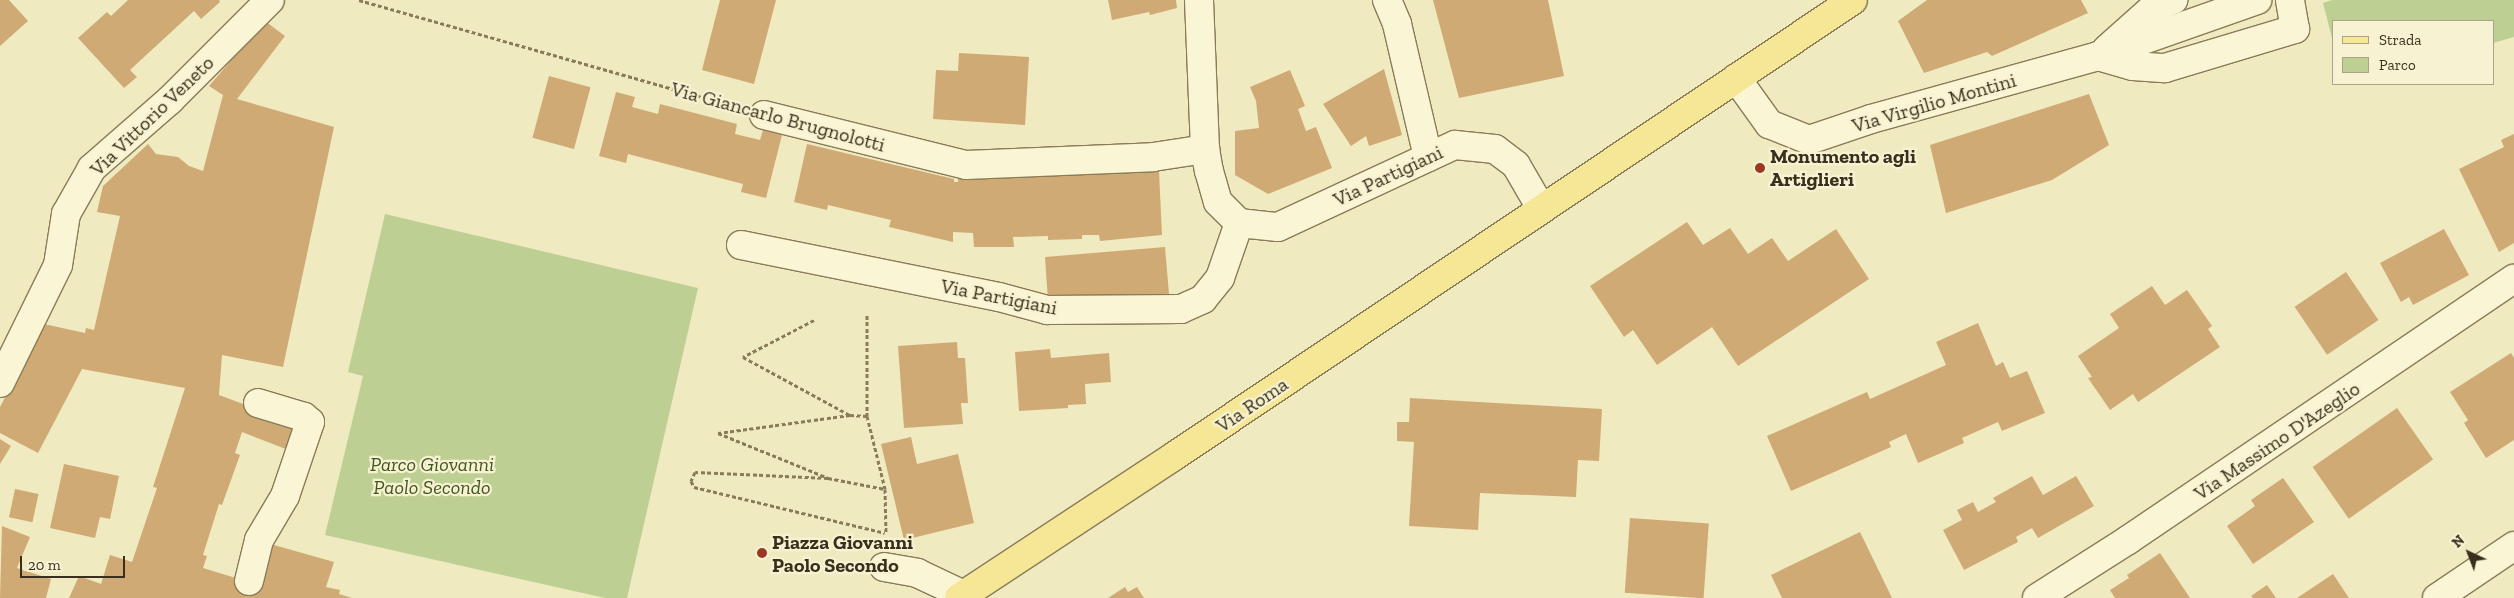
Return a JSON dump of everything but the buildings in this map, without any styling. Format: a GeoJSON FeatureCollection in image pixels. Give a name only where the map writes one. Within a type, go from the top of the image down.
{"type":"FeatureCollection","features":[{"type":"Feature","properties":{"kind":"main road"},"geometry":{"type":"LineString","coordinates":[[1541,208],[1853,0]]}},
{"type":"Feature","properties":{"kind":"main road","name":"Via Roma"},"geometry":{"type":"LineString","coordinates":[[962,596],[1264,397],[1541,208]]}},
{"type":"Feature","properties":{"kind":"street","name":"Via Vittorio Veneto"},"geometry":{"type":"LineString","coordinates":[[0,383],[58,265],[66,214],[92,168],[170,100],[270,0]]}},
{"type":"Feature","properties":{"kind":"street"},"geometry":{"type":"LineString","coordinates":[[1198,0],[1201,11],[1205,149],[1218,202],[1239,223]]}},
{"type":"Feature","properties":{"kind":"street"},"geometry":{"type":"LineString","coordinates":[[1387,0],[1397,24],[1428,157]]}},
{"type":"Feature","properties":{"kind":"street","name":"Via Virgilio Montini"},"geometry":{"type":"LineString","coordinates":[[2098,56],[2153,8],[2174,0]]}},
{"type":"Feature","properties":{"kind":"street","name":"Via Virgilio Montini"},"geometry":{"type":"LineString","coordinates":[[1736,78],[1769,124],[1809,140],[1871,119],[2098,56],[2257,0]]}},
{"type":"Feature","properties":{"kind":"street"},"geometry":{"type":"LineString","coordinates":[[2098,56],[2133,66],[2165,68],[2295,29],[2290,0]]}},
{"type":"Feature","properties":{"kind":"street","name":"Via Giancarlo Brugnolotti"},"geometry":{"type":"LineString","coordinates":[[764,115],[966,165],[1153,157],[1205,149]]}},
{"type":"Feature","properties":{"kind":"street","name":"Via Partigiani"},"geometry":{"type":"LineString","coordinates":[[741,245],[999,297],[1047,310],[1181,309],[1203,299],[1220,278],[1239,223],[1278,227],[1455,145],[1495,149],[1516,166],[1541,208]]}},
{"type":"Feature","properties":{"kind":"street","name":"Via Massimo D'Azeglio"},"geometry":{"type":"LineString","coordinates":[[2046,596],[2514,279]]}},
{"type":"Feature","properties":{"kind":"street"},"geometry":{"type":"LineString","coordinates":[[249,582],[259,540],[285,496],[310,422],[304,417],[258,403]]}},
{"type":"Feature","properties":{"kind":"street"},"geometry":{"type":"LineString","coordinates":[[2438,598],[2514,546]]}},
{"type":"Feature","properties":{"kind":"street"},"geometry":{"type":"LineString","coordinates":[[884,567],[917,573],[962,596]]}},
{"type":"Feature","properties":{"kind":"path","name":"Via Giancarlo Brugnolotti"},"geometry":{"type":"LineString","coordinates":[[359,0],[764,115]]}},
{"type":"Feature","properties":{"kind":"path"},"geometry":{"type":"LineString","coordinates":[[867,315],[867,416],[885,489],[886,534],[694,487],[691,481],[695,472],[828,478],[885,489]]}},
{"type":"Feature","properties":{"kind":"path"},"geometry":{"type":"LineString","coordinates":[[814,320],[744,357],[850,415]]}},
{"type":"Feature","properties":{"kind":"path"},"geometry":{"type":"LineString","coordinates":[[828,478],[718,433],[850,415],[867,416]]}},
{"type":"Feature","properties":{"kind":"green space"},"geometry":{"type":"Polygon","coordinates":[[[2332,0],[2514,0],[2514,37],[2494,43],[2494,20],[2332,20],[2332,38],[2323,3],[2332,0]]]}},
{"type":"Feature","properties":{"kind":"green space","name":"Parco Giovanni Paolo Secondo"},"geometry":{"type":"Polygon","coordinates":[[[385,214],[698,288],[627,598],[605,598],[325,535],[363,376],[348,372],[385,214]]]}},
{"type":"Feature","properties":{"kind":"place","name":"Monumento agli Artiglieri"},"geometry":{"type":"Point","coordinates":[1760,168]}},
{"type":"Feature","properties":{"kind":"place","name":"Piazza Giovanni Paolo Secondo"},"geometry":{"type":"Point","coordinates":[762,553]}}]}
